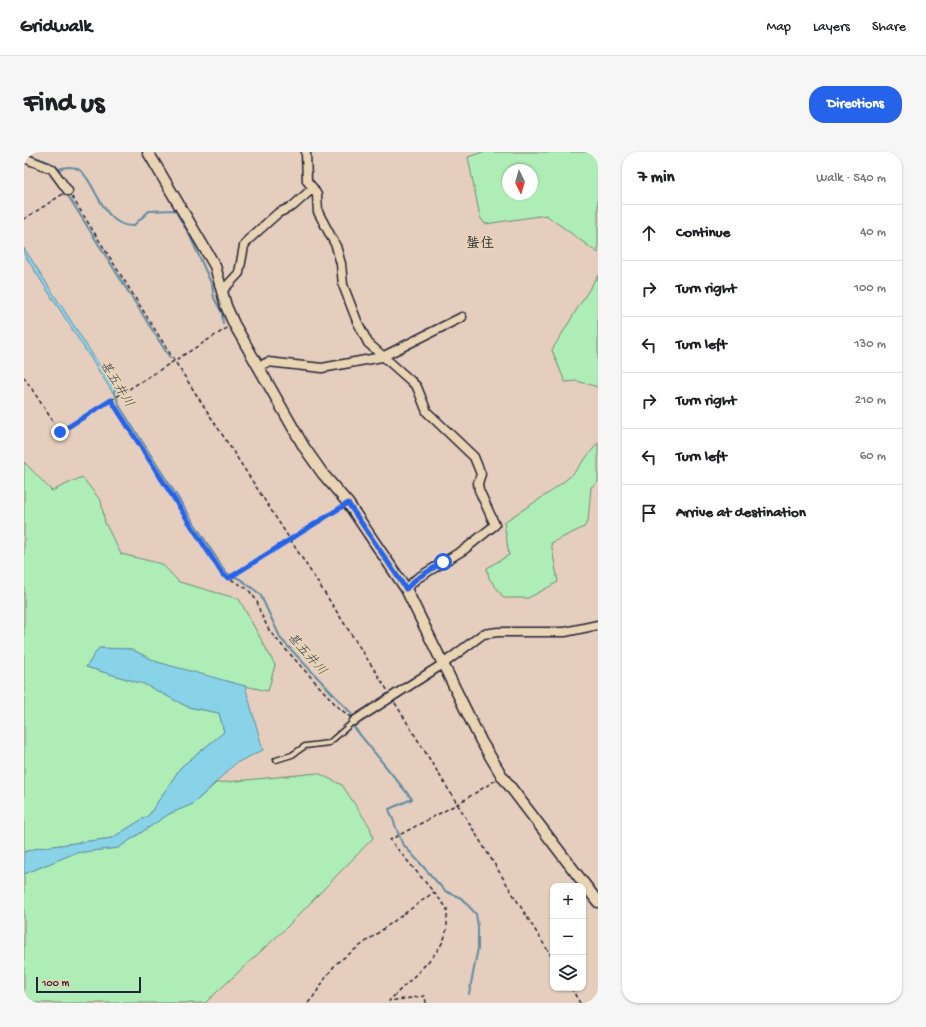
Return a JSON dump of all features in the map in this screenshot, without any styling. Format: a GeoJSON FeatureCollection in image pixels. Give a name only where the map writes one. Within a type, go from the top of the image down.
{"type":"FeatureCollection","features":[{"type":"Feature","properties":{"kind":"street"},"geometry":{"type":"LineString","coordinates":[[148,152],[216,266],[226,306],[234,324],[304,447],[323,474],[348,503],[406,589],[481,741],[502,776],[598,902]]}},
{"type":"Feature","properties":{"kind":"street"},"geometry":{"type":"LineString","coordinates":[[306,152],[307,181],[317,195],[318,212],[336,246],[341,264],[343,285],[357,321],[368,343],[382,357],[390,361],[412,381],[417,387],[427,412],[474,457],[481,474],[478,483],[479,490],[495,526],[464,549],[416,579],[406,589]]}},
{"type":"Feature","properties":{"kind":"street"},"geometry":{"type":"LineString","coordinates":[[24,158],[52,169],[68,191]]}},
{"type":"Feature","properties":{"kind":"street"},"geometry":{"type":"LineString","coordinates":[[223,290],[239,273],[244,246],[248,240],[278,213],[293,206],[313,188]]}},
{"type":"Feature","properties":{"kind":"street"},"geometry":{"type":"LineString","coordinates":[[258,367],[268,362],[322,368],[382,357],[462,317]]}},
{"type":"Feature","properties":{"kind":"street"},"geometry":{"type":"LineString","coordinates":[[354,720],[443,664],[483,634],[498,632],[565,632],[598,625]]}},
{"type":"Feature","properties":{"kind":"lane"},"geometry":{"type":"LineString","coordinates":[[276,760],[292,755],[305,746],[329,743],[354,720]]}},
{"type":"Feature","properties":{"kind":"path"},"geometry":{"type":"LineString","coordinates":[[24,219],[68,191],[174,360],[391,696],[551,955]]}},
{"type":"Feature","properties":{"kind":"path"},"geometry":{"type":"LineString","coordinates":[[24,377],[60,432],[234,324]]}},
{"type":"Feature","properties":{"kind":"path"},"geometry":{"type":"LineString","coordinates":[[111,400],[223,575],[248,589],[257,601],[260,612],[270,632],[337,706],[354,720]]}},
{"type":"Feature","properties":{"kind":"path"},"geometry":{"type":"LineString","coordinates":[[229,578],[348,503]]}},
{"type":"Feature","properties":{"kind":"path"},"geometry":{"type":"LineString","coordinates":[[426,1003],[425,996],[389,1001],[435,953],[444,939],[447,908],[390,840],[458,803],[502,776]]}},
{"type":"Feature","properties":{"kind":"path"},"geometry":{"type":"LineString","coordinates":[[308,1003],[317,993],[331,969],[338,962],[434,892]]}},
{"type":"Feature","properties":{"kind":"path"},"geometry":{"type":"LineString","coordinates":[[573,991],[580,1003]]}},
{"type":"Feature","properties":{"kind":"green space"},"geometry":{"type":"Polygon","coordinates":[[[483,152],[598,152],[598,253],[546,215],[485,224],[480,217],[468,157],[483,152]]]}},
{"type":"Feature","properties":{"kind":"green space"},"geometry":{"type":"Polygon","coordinates":[[[598,275],[598,387],[577,381],[565,382],[552,350],[598,275]]]}},
{"type":"Feature","properties":{"kind":"green space"},"geometry":{"type":"Polygon","coordinates":[[[598,443],[598,482],[591,487],[588,521],[584,527],[551,543],[558,582],[528,598],[504,598],[489,578],[487,568],[509,555],[504,522],[552,491],[572,475],[598,443]]]}},
{"type":"Feature","properties":{"kind":"green space"},"geometry":{"type":"Polygon","coordinates":[[[24,462],[52,491],[82,477],[101,501],[105,523],[121,554],[162,564],[179,582],[239,599],[275,665],[268,691],[222,681],[157,662],[131,649],[99,648],[86,667],[144,684],[188,707],[219,713],[224,732],[181,767],[149,815],[112,838],[38,848],[24,852],[24,462]]]}},
{"type":"Feature","properties":{"kind":"green space"},"geometry":{"type":"Polygon","coordinates":[[[318,773],[342,785],[370,827],[373,838],[287,927],[205,1003],[24,1003],[24,874],[75,853],[118,848],[169,814],[193,804],[216,783],[318,773]]]}},
{"type":"Feature","properties":{"kind":"water"},"geometry":{"type":"Polygon","coordinates":[[[24,248],[116,391],[113,393],[24,254],[24,248]]]}},
{"type":"Feature","properties":{"kind":"water"},"geometry":{"type":"Polygon","coordinates":[[[99,648],[131,649],[157,662],[245,686],[263,750],[236,763],[193,804],[169,814],[118,848],[75,853],[24,874],[24,852],[38,848],[112,838],[149,815],[181,767],[224,732],[219,713],[188,707],[144,684],[86,667],[99,648]]]}},
{"type":"Feature","properties":{"kind":"waterway"},"geometry":{"type":"LineString","coordinates":[[24,153],[51,163],[59,169],[68,167],[78,169],[90,183],[107,211],[114,219],[122,224],[133,226],[149,211],[175,210],[189,234],[212,285],[214,298],[222,313],[223,324]]}},
{"type":"Feature","properties":{"kind":"waterway"},"geometry":{"type":"LineString","coordinates":[[67,194],[170,358]]}},
{"type":"Feature","properties":{"kind":"waterway","name":"甚五井川"},"geometry":{"type":"LineString","coordinates":[[114,391],[120,407],[226,573],[240,579],[260,594],[281,639],[351,713],[352,719]]}},
{"type":"Feature","properties":{"kind":"waterway","name":"甚五井川"},"geometry":{"type":"LineString","coordinates":[[353,723],[353,726],[412,799],[389,809],[402,843],[445,891],[461,898],[476,914],[478,926],[478,948],[469,994]]}},
{"type":"Feature","properties":{"kind":"district","name":"蜑住"},"geometry":{"type":"Point","coordinates":[480,242]}},
{"type":"Feature","properties":{"kind":"route"},"geometry":{"type":"LineString","coordinates":[[60,432],[111,400],[223,575],[229,578],[348,503],[406,589],[416,579],[443,562]]}}]}
